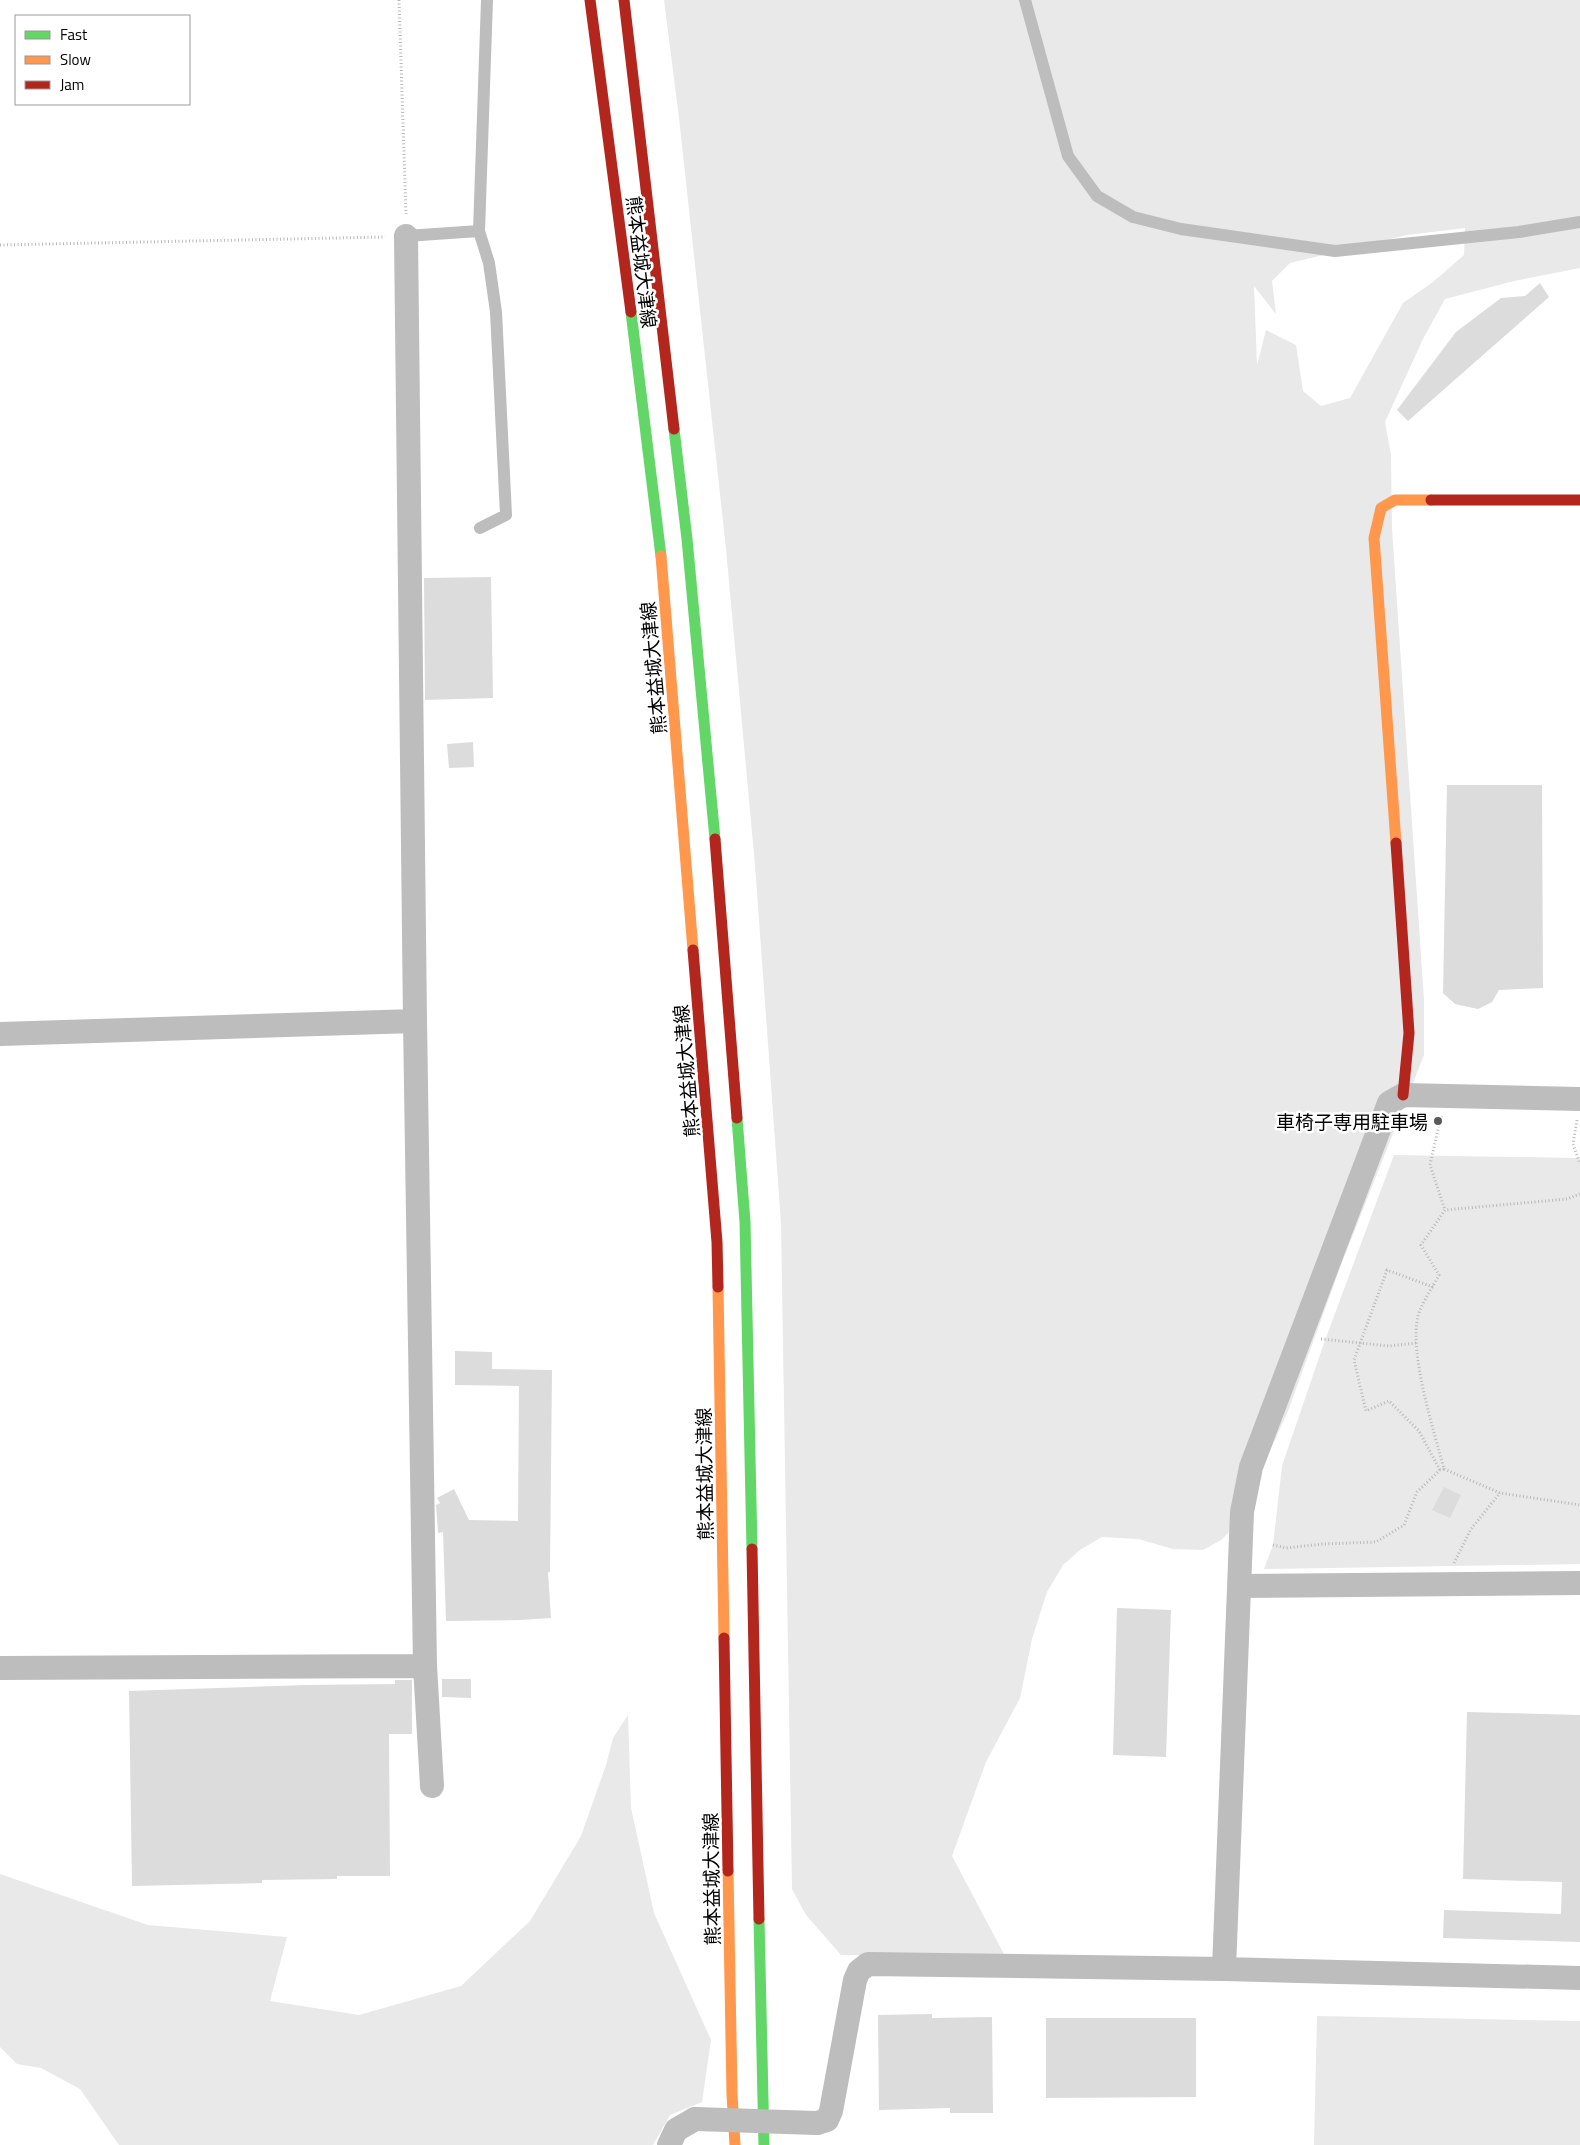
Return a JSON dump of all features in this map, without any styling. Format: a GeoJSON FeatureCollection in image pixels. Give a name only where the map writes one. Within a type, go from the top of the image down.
{"type":"FeatureCollection","features":[{"type":"Feature","properties":{"kind":"main road","name":"熊本益城大津線"},"geometry":{"type":"LineString","coordinates":[[590,0],[607,120],[660,551],[717,1242],[732,2094],[735,2145]]}},
{"type":"Feature","properties":{"kind":"main road","name":"熊本益城大津線"},"geometry":{"type":"LineString","coordinates":[[624,0],[687,539],[717,860],[745,1222],[764,2145]]}},
{"type":"Feature","properties":{"kind":"main road"},"geometry":{"type":"LineString","coordinates":[[1403,1094],[1409,1033],[1374,538],[1380,508],[1395,500],[1580,500]]}},
{"type":"Feature","properties":{"kind":"street"},"geometry":{"type":"LineString","coordinates":[[406,236],[425,1666],[432,1786]]}},
{"type":"Feature","properties":{"kind":"street"},"geometry":{"type":"LineString","coordinates":[[0,1034],[415,1021]]}},
{"type":"Feature","properties":{"kind":"street"},"geometry":{"type":"LineString","coordinates":[[1224,1969],[1242,1512],[1251,1467],[1389,1103],[1403,1094],[1579,1106]]}},
{"type":"Feature","properties":{"kind":"street"},"geometry":{"type":"LineString","coordinates":[[1240,1586],[1580,1583]]}},
{"type":"Feature","properties":{"kind":"street"},"geometry":{"type":"LineString","coordinates":[[0,1668],[425,1666]]}},
{"type":"Feature","properties":{"kind":"street"},"geometry":{"type":"LineString","coordinates":[[670,2145],[676,2130],[695,2119],[817,2123],[827,2120],[855,1980],[859,1971],[868,1964],[1224,1969],[1580,1978]]}},
{"type":"Feature","properties":{"kind":"lane"},"geometry":{"type":"LineString","coordinates":[[480,528],[506,514],[496,312],[489,263],[479,231],[487,0]]}},
{"type":"Feature","properties":{"kind":"lane"},"geometry":{"type":"LineString","coordinates":[[1025,0],[1068,156],[1097,196],[1133,217],[1181,229],[1335,251],[1519,232],[1580,222]]}},
{"type":"Feature","properties":{"kind":"lane"},"geometry":{"type":"LineString","coordinates":[[406,236],[479,231]]}},
{"type":"Feature","properties":{"kind":"path"},"geometry":{"type":"LineString","coordinates":[[0,245],[406,236],[399,0]]}},
{"type":"Feature","properties":{"kind":"path"},"geometry":{"type":"LineString","coordinates":[[1579,1106],[1573,1144],[1580,1164]]}},
{"type":"Feature","properties":{"kind":"path"},"geometry":{"type":"LineString","coordinates":[[1442,1111],[1430,1165],[1445,1210]]}},
{"type":"Feature","properties":{"kind":"path"},"geometry":{"type":"LineString","coordinates":[[1445,1210],[1567,1199],[1580,1194]]}},
{"type":"Feature","properties":{"kind":"path"},"geometry":{"type":"LineString","coordinates":[[1444,1468],[1425,1400],[1417,1343],[1418,1316],[1439,1275],[1421,1245],[1445,1210]]}},
{"type":"Feature","properties":{"kind":"path"},"geometry":{"type":"LineString","coordinates":[[1433,1287],[1387,1270],[1354,1360],[1366,1411],[1389,1401],[1419,1432],[1440,1470]]}},
{"type":"Feature","properties":{"kind":"path"},"geometry":{"type":"LineString","coordinates":[[1318,1339],[1389,1346],[1417,1343]]}},
{"type":"Feature","properties":{"kind":"path"},"geometry":{"type":"LineString","coordinates":[[1273,1545],[1286,1548],[1323,1544],[1376,1542],[1404,1524],[1417,1492],[1444,1468]]}},
{"type":"Feature","properties":{"kind":"path"},"geometry":{"type":"LineString","coordinates":[[1444,1468],[1500,1493],[1580,1505]]}},
{"type":"Feature","properties":{"kind":"path"},"geometry":{"type":"LineString","coordinates":[[1452,1566],[1471,1529],[1500,1493]]}},
{"type":"Feature","properties":{"kind":"shaded area"},"geometry":{"type":"Polygon","coordinates":[[[664,0],[1580,0],[1580,268],[1514,281],[1445,299],[1423,339],[1385,422],[1391,455],[1392,529],[1424,1000],[1424,1055],[1341,1265],[1288,1411],[1236,1526],[1221,1540],[1203,1550],[1173,1549],[1138,1539],[1102,1537],[1080,1550],[1063,1565],[1047,1592],[1032,1639],[1020,1698],[986,1762],[952,1856],[1005,1956],[841,1955],[806,1915],[792,1889],[781,1223],[755,865],[726,549],[679,118],[664,0]],[[1465,228],[1407,235],[1290,263],[1272,281],[1276,314],[1254,286],[1257,365],[1266,330],[1296,345],[1303,391],[1321,406],[1350,398],[1403,303],[1433,282],[1464,255],[1465,228]]]}},
{"type":"Feature","properties":{"kind":"shaded area"},"geometry":{"type":"Polygon","coordinates":[[[1394,1155],[1580,1158],[1580,1564],[1264,1569],[1273,1545],[1282,1466],[1324,1343],[1394,1155]]]}},
{"type":"Feature","properties":{"kind":"shaded area"},"geometry":{"type":"Polygon","coordinates":[[[628,1715],[631,1808],[654,1913],[711,2040],[702,2102],[670,2115],[653,2145],[119,2145],[80,2089],[41,2068],[17,2064],[0,2047],[0,1874],[148,1925],[287,1937],[270,2001],[359,2015],[461,1986],[530,1921],[581,1836],[606,1765],[613,1738],[628,1715]]]}},
{"type":"Feature","properties":{"kind":"shaded area"},"geometry":{"type":"Polygon","coordinates":[[[1317,2016],[1580,2021],[1580,2145],[1314,2145],[1317,2016]]]}},
{"type":"Feature","properties":{"kind":"building"},"geometry":{"type":"Polygon","coordinates":[[[1540,283],[1549,297],[1408,421],[1397,410],[1456,332],[1501,298],[1525,296],[1540,283]]]}},
{"type":"Feature","properties":{"kind":"building"},"geometry":{"type":"Polygon","coordinates":[[[491,577],[493,698],[425,700],[424,578],[491,577]]]}},
{"type":"Feature","properties":{"kind":"building"},"geometry":{"type":"Polygon","coordinates":[[[473,742],[474,767],[449,768],[447,744],[473,742]]]}},
{"type":"Feature","properties":{"kind":"building"},"geometry":{"type":"Polygon","coordinates":[[[1447,785],[1542,785],[1543,988],[1499,990],[1492,1002],[1478,1009],[1455,1004],[1443,993],[1447,785]]]}},
{"type":"Feature","properties":{"kind":"building"},"geometry":{"type":"Polygon","coordinates":[[[455,1351],[492,1352],[492,1369],[552,1370],[550,1572],[548,1572],[551,1618],[446,1621],[443,1532],[438,1533],[436,1505],[440,1503],[437,1498],[454,1489],[469,1520],[518,1521],[519,1386],[455,1385],[455,1351]]]}},
{"type":"Feature","properties":{"kind":"building"},"geometry":{"type":"Polygon","coordinates":[[[1444,1487],[1461,1495],[1450,1518],[1432,1510],[1444,1487]]]}},
{"type":"Feature","properties":{"kind":"building"},"geometry":{"type":"Polygon","coordinates":[[[1117,1608],[1171,1610],[1166,1757],[1113,1755],[1117,1608]]]}},
{"type":"Feature","properties":{"kind":"building"},"geometry":{"type":"Polygon","coordinates":[[[442,1679],[471,1679],[471,1698],[442,1697],[442,1679]]]}},
{"type":"Feature","properties":{"kind":"building"},"geometry":{"type":"Polygon","coordinates":[[[395,1680],[412,1680],[412,1734],[389,1734],[390,1876],[337,1876],[337,1879],[262,1880],[262,1883],[132,1886],[129,1691],[395,1684],[395,1680]]]}},
{"type":"Feature","properties":{"kind":"building"},"geometry":{"type":"Polygon","coordinates":[[[1467,1712],[1580,1715],[1580,1942],[1443,1938],[1444,1910],[1561,1914],[1562,1882],[1463,1879],[1467,1712]]]}},
{"type":"Feature","properties":{"kind":"building"},"geometry":{"type":"Polygon","coordinates":[[[932,2014],[932,2018],[992,2017],[993,2113],[950,2113],[950,2108],[879,2110],[878,2015],[932,2014]]]}},
{"type":"Feature","properties":{"kind":"building"},"geometry":{"type":"Polygon","coordinates":[[[1046,2018],[1196,2018],[1196,2097],[1046,2098],[1046,2018]]]}},
{"type":"Feature","properties":{"kind":"traffic: fast"},"geometry":{"type":"LineString","coordinates":[[631,312],[661,556]]}},
{"type":"Feature","properties":{"kind":"traffic: fast"},"geometry":{"type":"LineString","coordinates":[[674,429],[687,539],[715,839]]}},
{"type":"Feature","properties":{"kind":"traffic: fast"},"geometry":{"type":"LineString","coordinates":[[737,1118],[745,1222],[752,1549]]}},
{"type":"Feature","properties":{"kind":"traffic: fast"},"geometry":{"type":"LineString","coordinates":[[759,1919],[764,2145]]}},
{"type":"Feature","properties":{"kind":"traffic: slow"},"geometry":{"type":"LineString","coordinates":[[1396,843],[1374,538],[1381,508],[1395,500],[1431,500]]}},
{"type":"Feature","properties":{"kind":"traffic: slow"},"geometry":{"type":"LineString","coordinates":[[661,556],[693,950]]}},
{"type":"Feature","properties":{"kind":"traffic: slow"},"geometry":{"type":"LineString","coordinates":[[718,1287],[724,1638]]}},
{"type":"Feature","properties":{"kind":"traffic: slow"},"geometry":{"type":"LineString","coordinates":[[728,1871],[732,2094],[735,2145]]}},
{"type":"Feature","properties":{"kind":"traffic: jam"},"geometry":{"type":"LineString","coordinates":[[590,0],[631,312]]}},
{"type":"Feature","properties":{"kind":"traffic: jam"},"geometry":{"type":"LineString","coordinates":[[624,0],[674,429]]}},
{"type":"Feature","properties":{"kind":"traffic: jam"},"geometry":{"type":"LineString","coordinates":[[1431,500],[1580,500]]}},
{"type":"Feature","properties":{"kind":"traffic: jam"},"geometry":{"type":"LineString","coordinates":[[715,839],[737,1118]]}},
{"type":"Feature","properties":{"kind":"traffic: jam"},"geometry":{"type":"LineString","coordinates":[[1396,843],[1409,1033],[1403,1095]]}},
{"type":"Feature","properties":{"kind":"traffic: jam"},"geometry":{"type":"LineString","coordinates":[[693,950],[717,1242],[718,1287]]}},
{"type":"Feature","properties":{"kind":"traffic: jam"},"geometry":{"type":"LineString","coordinates":[[752,1549],[759,1919]]}},
{"type":"Feature","properties":{"kind":"traffic: jam"},"geometry":{"type":"LineString","coordinates":[[724,1638],[728,1871]]}},
{"type":"Feature","properties":{"kind":"place","name":"車椅子専用駐車場"},"geometry":{"type":"Point","coordinates":[1438,1121]}}]}
